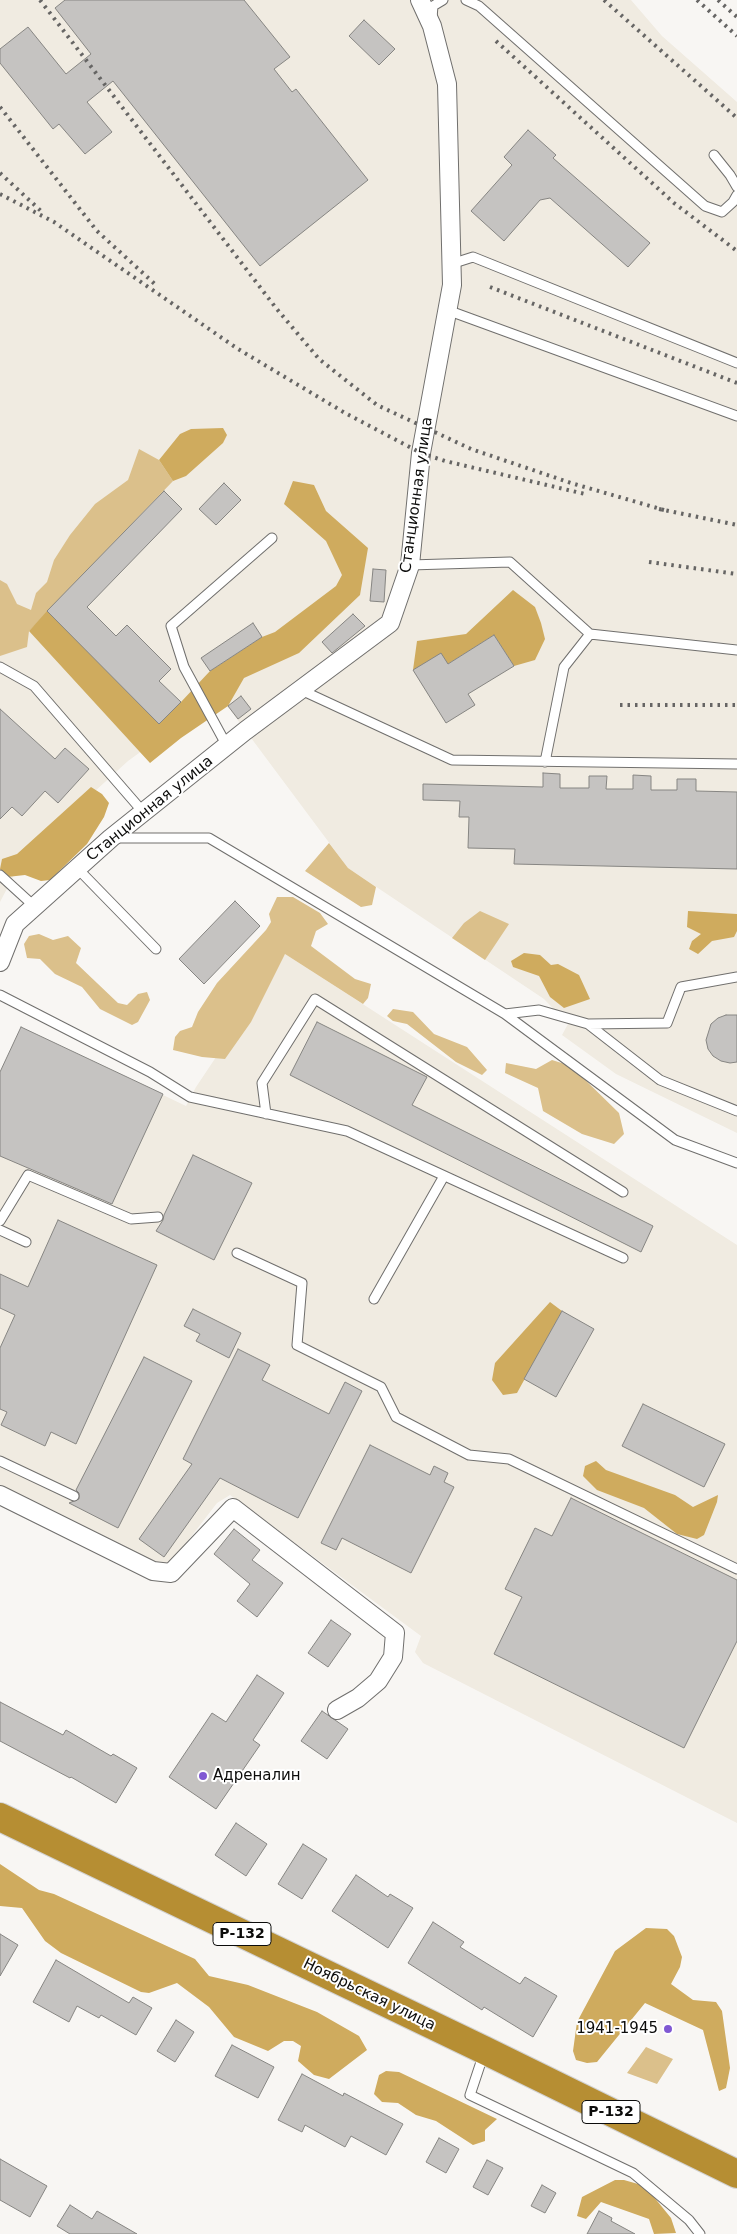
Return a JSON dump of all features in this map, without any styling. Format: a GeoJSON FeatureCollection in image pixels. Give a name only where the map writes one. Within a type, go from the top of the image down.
{"type":"FeatureCollection","features":[{"type":"Feature","properties":{"kind":"highway","name":"Ноябрьская улица"},"geometry":{"type":"LineString","coordinates":[[0,1817],[737,2174]]}},
{"type":"Feature","properties":{"kind":"street","name":"Станционная улица"},"geometry":{"type":"LineString","coordinates":[[0,962],[15,924],[111,838],[227,746],[390,623],[410,566],[421,453],[452,285],[447,84],[432,26],[420,0]]}},
{"type":"Feature","properties":{"kind":"street"},"geometry":{"type":"LineString","coordinates":[[0,1495],[153,1571],[171,1573],[233,1508],[395,1633],[394,1657],[378,1681],[358,1698],[337,1710]]}},
{"type":"Feature","properties":{"kind":"lane"},"geometry":{"type":"LineString","coordinates":[[432,26],[433,6],[443,0]]}},
{"type":"Feature","properties":{"kind":"lane"},"geometry":{"type":"LineString","coordinates":[[466,0],[480,6],[705,206],[722,212],[733,202],[737,195]]}},
{"type":"Feature","properties":{"kind":"lane"},"geometry":{"type":"LineString","coordinates":[[714,155],[730,175],[737,188]]}},
{"type":"Feature","properties":{"kind":"lane"},"geometry":{"type":"LineString","coordinates":[[451,264],[473,257],[737,363]]}},
{"type":"Feature","properties":{"kind":"lane"},"geometry":{"type":"LineString","coordinates":[[447,310],[737,416]]}},
{"type":"Feature","properties":{"kind":"lane"},"geometry":{"type":"LineString","coordinates":[[227,746],[184,667],[171,626],[272,538]]}},
{"type":"Feature","properties":{"kind":"lane"},"geometry":{"type":"LineString","coordinates":[[410,566],[510,562],[590,634],[737,650]]}},
{"type":"Feature","properties":{"kind":"lane"},"geometry":{"type":"LineString","coordinates":[[545,762],[564,667],[590,634]]}},
{"type":"Feature","properties":{"kind":"lane"},"geometry":{"type":"LineString","coordinates":[[0,667],[34,686],[144,813]]}},
{"type":"Feature","properties":{"kind":"lane"},"geometry":{"type":"LineString","coordinates":[[301,690],[452,760],[737,764]]}},
{"type":"Feature","properties":{"kind":"lane"},"geometry":{"type":"LineString","coordinates":[[111,838],[209,838],[505,1014],[675,1140],[737,1163]]}},
{"type":"Feature","properties":{"kind":"lane"},"geometry":{"type":"LineString","coordinates":[[77,868],[156,949]]}},
{"type":"Feature","properties":{"kind":"lane"},"geometry":{"type":"LineString","coordinates":[[0,875],[34,906]]}},
{"type":"Feature","properties":{"kind":"lane"},"geometry":{"type":"LineString","coordinates":[[505,1014],[539,1010],[588,1024],[667,1023],[682,987],[737,977]]}},
{"type":"Feature","properties":{"kind":"lane"},"geometry":{"type":"LineString","coordinates":[[0,995],[150,1072],[190,1097],[347,1131],[624,1258]]}},
{"type":"Feature","properties":{"kind":"lane"},"geometry":{"type":"LineString","coordinates":[[266,1114],[262,1083],[316,999],[623,1192]]}},
{"type":"Feature","properties":{"kind":"lane"},"geometry":{"type":"LineString","coordinates":[[588,1024],[660,1080],[737,1111]]}},
{"type":"Feature","properties":{"kind":"lane"},"geometry":{"type":"LineString","coordinates":[[0,1221],[28,1175],[132,1219],[158,1217]]}},
{"type":"Feature","properties":{"kind":"lane"},"geometry":{"type":"LineString","coordinates":[[374,1300],[444,1176]]}},
{"type":"Feature","properties":{"kind":"lane"},"geometry":{"type":"LineString","coordinates":[[0,1230],[26,1242]]}},
{"type":"Feature","properties":{"kind":"lane"},"geometry":{"type":"LineString","coordinates":[[237,1253],[302,1283],[298,1345],[381,1387],[396,1418],[469,1456],[509,1459],[737,1569]]}},
{"type":"Feature","properties":{"kind":"lane"},"geometry":{"type":"LineString","coordinates":[[0,1460],[74,1496]]}},
{"type":"Feature","properties":{"kind":"lane"},"geometry":{"type":"LineString","coordinates":[[484,2050],[470,2095],[632,2173],[689,2220],[700,2234]]}},
{"type":"Feature","properties":{"kind":"shaded area"},"geometry":{"type":"Polygon","coordinates":[[[0,0],[631,0],[662,36],[737,102],[737,1133],[616,1074],[562,1035],[568,1024],[544,999],[348,868],[219,695],[128,761],[24,856],[0,902],[0,0]]]}},
{"type":"Feature","properties":{"kind":"shaded area"},"geometry":{"type":"Polygon","coordinates":[[[223,428],[227,435],[223,443],[186,476],[173,481],[159,460],[180,434],[191,429],[223,428]]]}},
{"type":"Feature","properties":{"kind":"shaded area"},"geometry":{"type":"Polygon","coordinates":[[[139,449],[159,460],[173,481],[29,631],[27,647],[0,656],[0,580],[7,584],[17,604],[31,610],[36,593],[47,582],[54,560],[70,535],[95,504],[128,480],[139,449]]]}},
{"type":"Feature","properties":{"kind":"shaded area"},"geometry":{"type":"Polygon","coordinates":[[[293,481],[314,485],[326,511],[368,548],[360,595],[299,653],[244,678],[228,706],[181,738],[150,763],[29,631],[47,611],[181,702],[210,671],[262,637],[275,632],[336,586],[342,575],[326,541],[284,504],[293,481]]]}},
{"type":"Feature","properties":{"kind":"shaded area"},"geometry":{"type":"Polygon","coordinates":[[[513,590],[535,607],[541,623],[545,639],[535,660],[514,666],[494,635],[448,664],[413,670],[417,641],[466,634],[513,590]]]}},
{"type":"Feature","properties":{"kind":"shaded area"},"geometry":{"type":"Polygon","coordinates":[[[91,787],[102,794],[109,803],[104,817],[87,844],[50,880],[41,881],[25,875],[7,877],[0,869],[2,859],[17,854],[91,787]]]}},
{"type":"Feature","properties":{"kind":"shaded area"},"geometry":{"type":"Polygon","coordinates":[[[329,843],[348,868],[376,887],[372,905],[361,907],[305,871],[329,843]]]}},
{"type":"Feature","properties":{"kind":"shaded area"},"geometry":{"type":"Polygon","coordinates":[[[277,897],[293,897],[320,913],[328,924],[316,931],[311,946],[355,979],[371,984],[368,998],[363,1004],[285,954],[251,1022],[225,1059],[202,1057],[173,1050],[175,1037],[180,1031],[192,1027],[198,1012],[217,983],[266,930],[271,922],[269,914],[277,897]]]}},
{"type":"Feature","properties":{"kind":"shaded area"},"geometry":{"type":"Polygon","coordinates":[[[480,911],[509,924],[485,960],[452,938],[464,923],[480,911]]]}},
{"type":"Feature","properties":{"kind":"shaded area"},"geometry":{"type":"Polygon","coordinates":[[[688,911],[737,914],[737,931],[734,937],[712,941],[698,954],[689,949],[692,941],[701,934],[687,927],[688,911]]]}},
{"type":"Feature","properties":{"kind":"shaded area"},"geometry":{"type":"Polygon","coordinates":[[[39,934],[53,940],[68,936],[81,948],[76,963],[118,1003],[127,1005],[138,994],[147,992],[150,1000],[138,1022],[132,1025],[100,1009],[82,987],[55,974],[40,959],[27,958],[24,944],[29,936],[39,934]]]}},
{"type":"Feature","properties":{"kind":"shaded area"},"geometry":{"type":"Polygon","coordinates":[[[524,953],[540,955],[551,965],[558,964],[579,975],[590,999],[564,1008],[550,997],[539,976],[513,967],[511,961],[524,953]]]}},
{"type":"Feature","properties":{"kind":"shaded area"},"geometry":{"type":"Polygon","coordinates":[[[285,954],[737,1245],[737,1823],[423,1663],[415,1652],[421,1636],[230,1495],[217,1503],[167,1568],[0,1485],[0,1072],[21,1027],[186,1106],[196,1087],[285,954]]]}},
{"type":"Feature","properties":{"kind":"shaded area"},"geometry":{"type":"Polygon","coordinates":[[[393,1009],[413,1012],[434,1034],[467,1047],[487,1070],[482,1075],[456,1062],[407,1024],[393,1021],[387,1016],[393,1009]]]}},
{"type":"Feature","properties":{"kind":"shaded area"},"geometry":{"type":"Polygon","coordinates":[[[552,1060],[571,1066],[619,1113],[624,1134],[614,1144],[582,1134],[543,1111],[538,1088],[505,1073],[506,1063],[536,1069],[552,1060]]]}},
{"type":"Feature","properties":{"kind":"shaded area"},"geometry":{"type":"Polygon","coordinates":[[[550,1302],[562,1311],[517,1393],[503,1395],[492,1380],[495,1363],[550,1302]]]}},
{"type":"Feature","properties":{"kind":"shaded area"},"geometry":{"type":"Polygon","coordinates":[[[596,1461],[606,1470],[675,1495],[693,1507],[718,1495],[704,1535],[697,1539],[677,1534],[644,1508],[597,1490],[583,1476],[585,1466],[596,1461]]]}},
{"type":"Feature","properties":{"kind":"shaded area"},"geometry":{"type":"Polygon","coordinates":[[[0,1864],[39,1890],[54,1894],[195,1959],[209,1976],[248,1985],[317,2012],[359,2036],[367,2050],[329,2079],[314,2075],[298,2061],[301,2046],[293,2041],[284,2041],[268,2051],[234,2037],[209,2007],[177,1983],[149,1993],[141,1992],[61,1953],[45,1941],[22,1908],[0,1906],[0,1864]]]}},
{"type":"Feature","properties":{"kind":"shaded area"},"geometry":{"type":"Polygon","coordinates":[[[646,1928],[667,1929],[674,1936],[682,1957],[680,1967],[671,1984],[693,2000],[716,2002],[722,2011],[730,2068],[726,2088],[719,2091],[703,2030],[645,2003],[597,2062],[587,2063],[576,2060],[573,2051],[577,2022],[615,1951],[646,1928]]]}},
{"type":"Feature","properties":{"kind":"shaded area"},"geometry":{"type":"Polygon","coordinates":[[[646,2047],[673,2059],[657,2084],[627,2073],[646,2047]]]}},
{"type":"Feature","properties":{"kind":"shaded area"},"geometry":{"type":"Polygon","coordinates":[[[386,2071],[399,2072],[497,2119],[485,2130],[485,2141],[473,2145],[436,2121],[416,2115],[398,2103],[382,2102],[374,2094],[379,2075],[386,2071]]]}},
{"type":"Feature","properties":{"kind":"shaded area"},"geometry":{"type":"Polygon","coordinates":[[[615,2180],[624,2180],[645,2186],[671,2218],[676,2233],[654,2234],[649,2219],[601,2202],[586,2219],[577,2216],[582,2197],[615,2180]]]}},
{"type":"Feature","properties":{"kind":"building"},"geometry":{"type":"Polygon","coordinates":[[[65,0],[244,0],[290,57],[274,69],[292,92],[296,89],[368,180],[260,266],[113,81],[87,102],[112,132],[85,154],[59,124],[53,129],[0,63],[0,49],[28,27],[66,74],[91,54],[55,8],[65,0]]]}},
{"type":"Feature","properties":{"kind":"building"},"geometry":{"type":"Polygon","coordinates":[[[364,20],[395,49],[379,65],[349,36],[364,20]]]}},
{"type":"Feature","properties":{"kind":"building"},"geometry":{"type":"Polygon","coordinates":[[[528,130],[556,155],[553,158],[650,243],[628,267],[550,198],[540,200],[504,241],[471,211],[512,165],[504,157],[528,130]]]}},
{"type":"Feature","properties":{"kind":"building"},"geometry":{"type":"Polygon","coordinates":[[[224,483],[241,500],[216,525],[199,509],[224,483]]]}},
{"type":"Feature","properties":{"kind":"building"},"geometry":{"type":"Polygon","coordinates":[[[164,491],[182,509],[87,607],[116,636],[127,625],[171,669],[159,681],[181,702],[159,724],[47,611],[164,491]]]}},
{"type":"Feature","properties":{"kind":"building"},"geometry":{"type":"Polygon","coordinates":[[[373,569],[386,570],[384,602],[370,601],[373,569]]]}},
{"type":"Feature","properties":{"kind":"building"},"geometry":{"type":"Polygon","coordinates":[[[353,614],[365,626],[332,653],[322,642],[353,614]]]}},
{"type":"Feature","properties":{"kind":"building"},"geometry":{"type":"Polygon","coordinates":[[[253,623],[262,637],[210,671],[201,658],[253,623]]]}},
{"type":"Feature","properties":{"kind":"building"},"geometry":{"type":"Polygon","coordinates":[[[494,635],[514,666],[468,694],[475,705],[446,723],[413,670],[441,653],[448,664],[494,635]]]}},
{"type":"Feature","properties":{"kind":"building"},"geometry":{"type":"Polygon","coordinates":[[[241,696],[251,709],[238,719],[228,706],[241,696]]]}},
{"type":"Feature","properties":{"kind":"building"},"geometry":{"type":"Polygon","coordinates":[[[0,709],[55,759],[65,748],[89,769],[58,803],[45,791],[22,816],[12,807],[0,819],[0,709]]]}},
{"type":"Feature","properties":{"kind":"building"},"geometry":{"type":"Polygon","coordinates":[[[543,773],[560,774],[560,788],[589,788],[589,776],[607,776],[606,789],[633,789],[633,775],[651,776],[651,790],[677,790],[677,779],[696,779],[696,791],[737,792],[737,869],[514,864],[515,849],[468,848],[469,817],[459,817],[460,801],[423,800],[423,784],[543,787],[543,773]]]}},
{"type":"Feature","properties":{"kind":"building"},"geometry":{"type":"Polygon","coordinates":[[[235,901],[260,926],[204,984],[179,959],[235,901]]]}},
{"type":"Feature","properties":{"kind":"building"},"geometry":{"type":"Polygon","coordinates":[[[726,1015],[737,1015],[737,1062],[721,1061],[713,1056],[708,1049],[706,1040],[711,1024],[718,1018],[726,1015]]]}},
{"type":"Feature","properties":{"kind":"building"},"geometry":{"type":"Polygon","coordinates":[[[317,1022],[427,1077],[412,1105],[653,1226],[641,1252],[290,1075],[317,1022]]]}},
{"type":"Feature","properties":{"kind":"building"},"geometry":{"type":"Polygon","coordinates":[[[21,1027],[163,1094],[112,1204],[0,1156],[0,1072],[21,1027]]]}},
{"type":"Feature","properties":{"kind":"building"},"geometry":{"type":"Polygon","coordinates":[[[193,1155],[252,1183],[214,1260],[156,1231],[193,1155]]]}},
{"type":"Feature","properties":{"kind":"building"},"geometry":{"type":"Polygon","coordinates":[[[58,1220],[157,1265],[76,1444],[51,1432],[45,1446],[1,1425],[7,1412],[0,1409],[0,1348],[15,1315],[0,1308],[0,1274],[28,1287],[58,1220]]]}},
{"type":"Feature","properties":{"kind":"building"},"geometry":{"type":"Polygon","coordinates":[[[193,1309],[241,1333],[229,1358],[196,1341],[200,1334],[184,1326],[193,1309]]]}},
{"type":"Feature","properties":{"kind":"building"},"geometry":{"type":"Polygon","coordinates":[[[562,1311],[594,1329],[556,1397],[524,1379],[562,1311]]]}},
{"type":"Feature","properties":{"kind":"building"},"geometry":{"type":"Polygon","coordinates":[[[238,1349],[270,1365],[262,1380],[329,1414],[345,1382],[362,1391],[298,1518],[220,1478],[164,1557],[139,1539],[192,1464],[183,1459],[238,1349]]]}},
{"type":"Feature","properties":{"kind":"building"},"geometry":{"type":"Polygon","coordinates":[[[144,1357],[192,1381],[118,1528],[69,1503],[79,1499],[79,1493],[76,1490],[144,1357]]]}},
{"type":"Feature","properties":{"kind":"building"},"geometry":{"type":"Polygon","coordinates":[[[643,1404],[725,1444],[704,1487],[622,1446],[643,1404]]]}},
{"type":"Feature","properties":{"kind":"building"},"geometry":{"type":"Polygon","coordinates":[[[370,1445],[430,1475],[434,1466],[448,1473],[444,1482],[454,1487],[411,1573],[342,1538],[336,1550],[321,1543],[370,1445]]]}},
{"type":"Feature","properties":{"kind":"building"},"geometry":{"type":"Polygon","coordinates":[[[571,1498],[737,1580],[737,1641],[684,1748],[494,1654],[522,1597],[505,1589],[535,1528],[552,1536],[571,1498]]]}},
{"type":"Feature","properties":{"kind":"building"},"geometry":{"type":"Polygon","coordinates":[[[234,1529],[260,1550],[252,1560],[283,1583],[257,1617],[237,1601],[250,1584],[214,1554],[234,1529]]]}},
{"type":"Feature","properties":{"kind":"building"},"geometry":{"type":"Polygon","coordinates":[[[331,1620],[351,1634],[328,1667],[308,1653],[331,1620]]]}},
{"type":"Feature","properties":{"kind":"building"},"geometry":{"type":"Polygon","coordinates":[[[257,1675],[284,1693],[253,1740],[260,1745],[216,1809],[169,1777],[212,1713],[226,1722],[257,1675]]]}},
{"type":"Feature","properties":{"kind":"building"},"geometry":{"type":"Polygon","coordinates":[[[0,1702],[63,1735],[66,1730],[111,1756],[113,1754],[137,1768],[116,1803],[71,1777],[0,1741],[0,1702]]]}},
{"type":"Feature","properties":{"kind":"building"},"geometry":{"type":"Polygon","coordinates":[[[322,1711],[348,1729],[327,1759],[301,1741],[322,1711]]]}},
{"type":"Feature","properties":{"kind":"building"},"geometry":{"type":"Polygon","coordinates":[[[236,1823],[267,1844],[246,1876],[215,1855],[236,1823]]]}},
{"type":"Feature","properties":{"kind":"building"},"geometry":{"type":"Polygon","coordinates":[[[303,1844],[327,1859],[302,1899],[278,1884],[303,1844]]]}},
{"type":"Feature","properties":{"kind":"building"},"geometry":{"type":"Polygon","coordinates":[[[356,1875],[388,1897],[390,1894],[413,1908],[388,1948],[332,1911],[356,1875]]]}},
{"type":"Feature","properties":{"kind":"building"},"geometry":{"type":"Polygon","coordinates":[[[433,1922],[464,1942],[460,1947],[520,1984],[525,1977],[557,1996],[533,2037],[484,2007],[482,2010],[408,1963],[433,1922]]]}},
{"type":"Feature","properties":{"kind":"building"},"geometry":{"type":"Polygon","coordinates":[[[0,1934],[18,1945],[0,1976],[0,1934]]]}},
{"type":"Feature","properties":{"kind":"building"},"geometry":{"type":"Polygon","coordinates":[[[56,1960],[129,2003],[133,1997],[152,2008],[136,2035],[101,2015],[99,2018],[77,2006],[69,2022],[33,2002],[56,1960]]]}},
{"type":"Feature","properties":{"kind":"building"},"geometry":{"type":"Polygon","coordinates":[[[176,2020],[194,2032],[175,2062],[157,2051],[176,2020]]]}},
{"type":"Feature","properties":{"kind":"building"},"geometry":{"type":"Polygon","coordinates":[[[232,2045],[274,2067],[258,2098],[215,2076],[232,2045]]]}},
{"type":"Feature","properties":{"kind":"building"},"geometry":{"type":"Polygon","coordinates":[[[302,2074],[343,2096],[344,2093],[403,2124],[386,2155],[351,2136],[345,2147],[305,2125],[302,2132],[278,2120],[302,2074]]]}},
{"type":"Feature","properties":{"kind":"building"},"geometry":{"type":"Polygon","coordinates":[[[439,2138],[459,2149],[446,2173],[426,2162],[439,2138]]]}},
{"type":"Feature","properties":{"kind":"building"},"geometry":{"type":"Polygon","coordinates":[[[0,2159],[47,2186],[30,2217],[0,2200],[0,2159]]]}},
{"type":"Feature","properties":{"kind":"building"},"geometry":{"type":"Polygon","coordinates":[[[487,2160],[503,2168],[488,2195],[473,2187],[487,2160]]]}},
{"type":"Feature","properties":{"kind":"building"},"geometry":{"type":"Polygon","coordinates":[[[542,2185],[556,2193],[545,2213],[531,2206],[542,2185]]]}},
{"type":"Feature","properties":{"kind":"building"},"geometry":{"type":"Polygon","coordinates":[[[70,2205],[92,2219],[97,2211],[137,2234],[70,2234],[57,2226],[70,2205]]]}},
{"type":"Feature","properties":{"kind":"building"},"geometry":{"type":"Polygon","coordinates":[[[599,2211],[612,2218],[611,2221],[635,2234],[587,2234],[599,2211]]]}},
{"type":"Feature","properties":{"kind":"railway"},"geometry":{"type":"LineString","coordinates":[[40,0],[276,308],[319,359],[377,405],[471,449],[571,483],[664,510]]}},
{"type":"Feature","properties":{"kind":"railway"},"geometry":{"type":"LineString","coordinates":[[604,0],[737,118]]}},
{"type":"Feature","properties":{"kind":"railway"},"geometry":{"type":"LineString","coordinates":[[697,0],[737,36]]}},
{"type":"Feature","properties":{"kind":"railway"},"geometry":{"type":"LineString","coordinates":[[718,0],[737,17]]}},
{"type":"Feature","properties":{"kind":"railway"},"geometry":{"type":"LineString","coordinates":[[496,41],[674,203],[737,251]]}},
{"type":"Feature","properties":{"kind":"railway"},"geometry":{"type":"LineString","coordinates":[[0,107],[97,231],[157,286]]}},
{"type":"Feature","properties":{"kind":"railway"},"geometry":{"type":"LineString","coordinates":[[0,173],[41,211]]}},
{"type":"Feature","properties":{"kind":"railway"},"geometry":{"type":"LineString","coordinates":[[0,194],[54,222],[238,349],[345,413],[421,453],[445,461],[585,494]]}},
{"type":"Feature","properties":{"kind":"railway"},"geometry":{"type":"LineString","coordinates":[[490,287],[737,383]]}},
{"type":"Feature","properties":{"kind":"railway"},"geometry":{"type":"LineString","coordinates":[[659,509],[737,525]]}},
{"type":"Feature","properties":{"kind":"railway"},"geometry":{"type":"LineString","coordinates":[[649,562],[737,574]]}},
{"type":"Feature","properties":{"kind":"railway"},"geometry":{"type":"LineString","coordinates":[[620,705],[737,705]]}},
{"type":"Feature","properties":{"kind":"place","name":"Адреналин"},"geometry":{"type":"Point","coordinates":[203,1776]}},
{"type":"Feature","properties":{"kind":"place","name":"1941-1945"},"geometry":{"type":"Point","coordinates":[668,2029]}}]}
